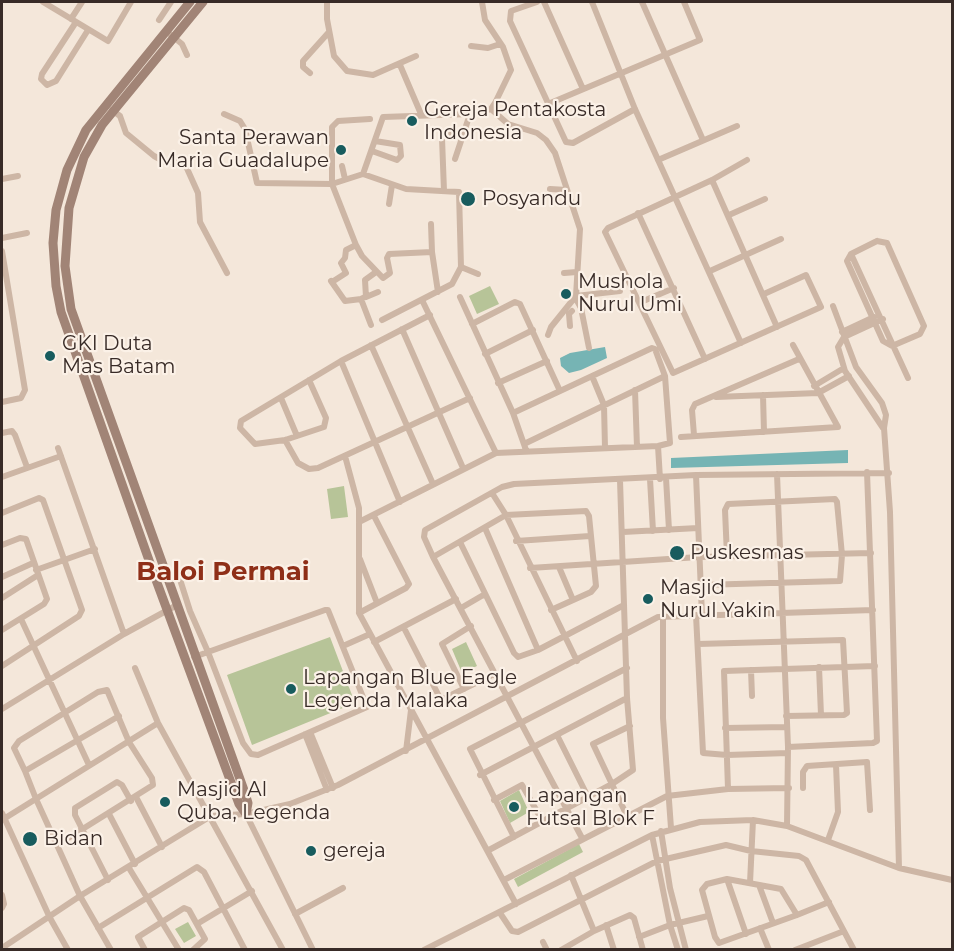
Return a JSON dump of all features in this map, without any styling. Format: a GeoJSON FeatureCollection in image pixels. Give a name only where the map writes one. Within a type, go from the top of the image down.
{"type":"FeatureCollection","features":[{"type":"Feature","properties":{"kind":"street"},"geometry":{"type":"LineString","coordinates":[[43,2],[108,41],[130,2]]}},
{"type":"Feature","properties":{"kind":"street"},"geometry":{"type":"LineString","coordinates":[[82,2],[74,21],[42,74],[41,79],[47,85],[56,81],[88,30]]}},
{"type":"Feature","properties":{"kind":"street"},"geometry":{"type":"LineString","coordinates":[[159,20],[171,2]]}},
{"type":"Feature","properties":{"kind":"street"},"geometry":{"type":"LineString","coordinates":[[190,2],[86,130],[60,193],[54,236],[56,286],[61,312],[239,804],[313,950]]}},
{"type":"Feature","properties":{"kind":"street"},"geometry":{"type":"LineString","coordinates":[[203,2],[113,111],[84,157],[71,197],[65,246],[68,291],[94,376],[248,803],[246,814]]}},
{"type":"Feature","properties":{"kind":"street"},"geometry":{"type":"LineString","coordinates":[[327,2],[329,32],[334,56],[347,71],[373,75],[416,56]]}},
{"type":"Feature","properties":{"kind":"street"},"geometry":{"type":"LineString","coordinates":[[363,174],[383,117],[470,114],[491,109],[511,70],[500,44],[485,20],[482,2]]}},
{"type":"Feature","properties":{"kind":"street"},"geometry":{"type":"LineString","coordinates":[[537,2],[511,11],[509,16],[566,142],[573,142],[635,109]]}},
{"type":"Feature","properties":{"kind":"street"},"geometry":{"type":"LineString","coordinates":[[544,2],[583,89]]}},
{"type":"Feature","properties":{"kind":"street"},"geometry":{"type":"LineString","coordinates":[[592,2],[635,109],[741,343]]}},
{"type":"Feature","properties":{"kind":"street"},"geometry":{"type":"LineString","coordinates":[[642,2],[703,140]]}},
{"type":"Feature","properties":{"kind":"street"},"geometry":{"type":"LineString","coordinates":[[549,104],[700,40],[684,2]]}},
{"type":"Feature","properties":{"kind":"street"},"geometry":{"type":"LineString","coordinates":[[166,30],[187,55]]}},
{"type":"Feature","properties":{"kind":"street"},"geometry":{"type":"LineString","coordinates":[[310,73],[303,67],[303,61],[329,32]]}},
{"type":"Feature","properties":{"kind":"street"},"geometry":{"type":"LineString","coordinates":[[471,46],[488,48],[500,44]]}},
{"type":"Feature","properties":{"kind":"street"},"geometry":{"type":"LineString","coordinates":[[400,65],[422,114]]}},
{"type":"Feature","properties":{"kind":"street"},"geometry":{"type":"LineString","coordinates":[[105,104],[120,116],[126,133],[154,156],[165,162],[180,160],[185,164],[198,193],[201,222],[227,273]]}},
{"type":"Feature","properties":{"kind":"street"},"geometry":{"type":"LineString","coordinates":[[491,109],[508,124],[537,133],[546,140],[555,153],[581,231],[578,284],[576,297],[569,314],[570,326]]}},
{"type":"Feature","properties":{"kind":"street"},"geometry":{"type":"LineString","coordinates":[[224,114],[240,121],[245,129],[257,183],[332,184],[363,174],[392,185],[459,192],[461,267],[452,284],[382,320]]}},
{"type":"Feature","properties":{"kind":"street"},"geometry":{"type":"LineString","coordinates":[[455,159],[470,114]]}},
{"type":"Feature","properties":{"kind":"street"},"geometry":{"type":"LineString","coordinates":[[370,119],[334,124],[332,184],[356,245],[381,278],[389,276],[387,258],[391,254],[432,252]]}},
{"type":"Feature","properties":{"kind":"street"},"geometry":{"type":"LineString","coordinates":[[658,160],[738,126]]}},
{"type":"Feature","properties":{"kind":"street"},"geometry":{"type":"LineString","coordinates":[[444,190],[442,138],[445,135],[462,134]]}},
{"type":"Feature","properties":{"kind":"street"},"geometry":{"type":"LineString","coordinates":[[372,151],[397,160],[401,156],[400,145],[375,141]]}},
{"type":"Feature","properties":{"kind":"street"},"geometry":{"type":"LineString","coordinates":[[747,160],[712,180],[638,213],[605,232],[641,302],[672,372],[821,306],[806,275],[764,294]]}},
{"type":"Feature","properties":{"kind":"street"},"geometry":{"type":"LineString","coordinates":[[342,166],[345,179]]}},
{"type":"Feature","properties":{"kind":"street"},"geometry":{"type":"LineString","coordinates":[[2,179],[18,176]]}},
{"type":"Feature","properties":{"kind":"street"},"geometry":{"type":"LineString","coordinates":[[712,180],[777,327]]}},
{"type":"Feature","properties":{"kind":"street"},"geometry":{"type":"LineString","coordinates":[[389,204],[392,185]]}},
{"type":"Feature","properties":{"kind":"street"},"geometry":{"type":"LineString","coordinates":[[549,189],[567,189]]}},
{"type":"Feature","properties":{"kind":"street"},"geometry":{"type":"LineString","coordinates":[[729,215],[765,199]]}},
{"type":"Feature","properties":{"kind":"street"},"geometry":{"type":"LineString","coordinates":[[638,213],[705,359]]}},
{"type":"Feature","properties":{"kind":"street"},"geometry":{"type":"LineString","coordinates":[[431,224],[432,252],[438,292]]}},
{"type":"Feature","properties":{"kind":"street"},"geometry":{"type":"LineString","coordinates":[[2,237],[27,233]]}},
{"type":"Feature","properties":{"kind":"street"},"geometry":{"type":"LineString","coordinates":[[710,271],[781,239]]}},
{"type":"Feature","properties":{"kind":"street"},"geometry":{"type":"LineString","coordinates":[[877,241],[887,243],[924,326],[920,334],[894,345],[886,344],[874,320],[847,259],[850,254],[877,241]]}},
{"type":"Feature","properties":{"kind":"street"},"geometry":{"type":"LineString","coordinates":[[356,245],[346,250],[345,258],[341,263],[346,273],[331,282],[345,301],[363,298],[378,292]]}},
{"type":"Feature","properties":{"kind":"street"},"geometry":{"type":"LineString","coordinates":[[2,251],[25,390],[21,398],[2,402]]}},
{"type":"Feature","properties":{"kind":"street"},"geometry":{"type":"LineString","coordinates":[[850,254],[881,316],[908,378]]}},
{"type":"Feature","properties":{"kind":"street"},"geometry":{"type":"LineString","coordinates":[[461,267],[478,274]]}},
{"type":"Feature","properties":{"kind":"street"},"geometry":{"type":"LineString","coordinates":[[370,325],[363,298],[365,280],[376,272]]}},
{"type":"Feature","properties":{"kind":"street"},"geometry":{"type":"LineString","coordinates":[[564,273],[577,272]]}},
{"type":"Feature","properties":{"kind":"street"},"geometry":{"type":"LineString","coordinates":[[578,284],[591,282]]}},
{"type":"Feature","properties":{"kind":"street"},"geometry":{"type":"LineString","coordinates":[[641,302],[674,288]]}},
{"type":"Feature","properties":{"kind":"street"},"geometry":{"type":"LineString","coordinates":[[576,297],[620,291]]}},
{"type":"Feature","properties":{"kind":"street"},"geometry":{"type":"LineString","coordinates":[[460,297],[513,413],[525,447]]}},
{"type":"Feature","properties":{"kind":"street"},"geometry":{"type":"LineString","coordinates":[[576,297],[581,308],[589,348]]}},
{"type":"Feature","properties":{"kind":"street"},"geometry":{"type":"LineString","coordinates":[[422,300],[496,453]]}},
{"type":"Feature","properties":{"kind":"street"},"geometry":{"type":"LineString","coordinates":[[472,324],[515,302],[522,306],[560,391]]}},
{"type":"Feature","properties":{"kind":"street"},"geometry":{"type":"LineString","coordinates":[[833,306],[856,367],[884,407],[889,473],[899,868]]}},
{"type":"Feature","properties":{"kind":"street"},"geometry":{"type":"LineString","coordinates":[[548,335],[551,327],[571,309],[581,308]]}},
{"type":"Feature","properties":{"kind":"street"},"geometry":{"type":"LineString","coordinates":[[309,380],[326,418],[326,425],[285,440],[255,444],[239,424],[309,380],[341,361],[430,315]]}},
{"type":"Feature","properties":{"kind":"street"},"geometry":{"type":"LineString","coordinates":[[881,316],[843,335],[838,346],[847,372],[884,428]]}},
{"type":"Feature","properties":{"kind":"street"},"geometry":{"type":"LineString","coordinates":[[402,329],[464,468]]}},
{"type":"Feature","properties":{"kind":"street"},"geometry":{"type":"LineString","coordinates":[[485,354],[533,330]]}},
{"type":"Feature","properties":{"kind":"street"},"geometry":{"type":"LineString","coordinates":[[371,345],[433,484]]}},
{"type":"Feature","properties":{"kind":"street"},"geometry":{"type":"LineString","coordinates":[[681,436],[836,428],[837,422],[814,386],[793,345]]}},
{"type":"Feature","properties":{"kind":"street"},"geometry":{"type":"LineString","coordinates":[[359,522],[496,453],[525,447],[605,448],[658,446],[670,443],[665,376],[655,350],[652,348],[513,413]]}},
{"type":"Feature","properties":{"kind":"street"},"geometry":{"type":"LineString","coordinates":[[693,435],[693,406],[799,359]]}},
{"type":"Feature","properties":{"kind":"street"},"geometry":{"type":"LineString","coordinates":[[498,383],[547,360]]}},
{"type":"Feature","properties":{"kind":"street"},"geometry":{"type":"LineString","coordinates":[[341,361],[400,502]]}},
{"type":"Feature","properties":{"kind":"street"},"geometry":{"type":"LineString","coordinates":[[814,386],[856,367]]}},
{"type":"Feature","properties":{"kind":"street"},"geometry":{"type":"LineString","coordinates":[[712,398],[818,393],[847,372]]}},
{"type":"Feature","properties":{"kind":"street"},"geometry":{"type":"LineString","coordinates":[[592,376],[604,405],[605,448]]}},
{"type":"Feature","properties":{"kind":"street"},"geometry":{"type":"LineString","coordinates":[[525,447],[665,376]]}},
{"type":"Feature","properties":{"kind":"street"},"geometry":{"type":"LineString","coordinates":[[635,390],[637,447]]}},
{"type":"Feature","properties":{"kind":"street"},"geometry":{"type":"LineString","coordinates":[[763,395],[764,432]]}},
{"type":"Feature","properties":{"kind":"street"},"geometry":{"type":"LineString","coordinates":[[281,398],[297,436]]}},
{"type":"Feature","properties":{"kind":"street"},"geometry":{"type":"LineString","coordinates":[[285,440],[298,463],[309,469],[318,468],[470,398]]}},
{"type":"Feature","properties":{"kind":"street"},"geometry":{"type":"LineString","coordinates":[[2,433],[12,431],[15,435],[27,467]]}},
{"type":"Feature","properties":{"kind":"street"},"geometry":{"type":"LineString","coordinates":[[658,446],[669,530]]}},
{"type":"Feature","properties":{"kind":"street"},"geometry":{"type":"LineString","coordinates":[[58,448],[124,634]]}},
{"type":"Feature","properties":{"kind":"street"},"geometry":{"type":"LineString","coordinates":[[2,477],[62,456]]}},
{"type":"Feature","properties":{"kind":"street"},"geometry":{"type":"LineString","coordinates":[[345,456],[358,503],[359,613],[489,850],[516,904]]}},
{"type":"Feature","properties":{"kind":"street"},"geometry":{"type":"LineString","coordinates":[[696,475],[702,751],[706,755],[727,755],[876,742],[867,472]]}},
{"type":"Feature","properties":{"kind":"street"},"geometry":{"type":"LineString","coordinates":[[582,838],[433,557],[424,537],[425,530],[492,493],[514,484],[696,475],[889,473]]}},
{"type":"Feature","properties":{"kind":"street"},"geometry":{"type":"LineString","coordinates":[[777,474],[785,642],[789,788],[787,826]]}},
{"type":"Feature","properties":{"kind":"street"},"geometry":{"type":"LineString","coordinates":[[650,479],[654,531]]}},
{"type":"Feature","properties":{"kind":"street"},"geometry":{"type":"LineString","coordinates":[[489,850],[612,784],[633,770],[627,698],[620,480]]}},
{"type":"Feature","properties":{"kind":"street"},"geometry":{"type":"LineString","coordinates":[[492,493],[506,515],[516,541],[578,661]]}},
{"type":"Feature","properties":{"kind":"street"},"geometry":{"type":"LineString","coordinates":[[2,513],[42,499],[82,614],[2,666]]}},
{"type":"Feature","properties":{"kind":"street"},"geometry":{"type":"LineString","coordinates":[[700,585],[840,581],[842,555],[836,500],[726,505],[727,556]]}},
{"type":"Feature","properties":{"kind":"street"},"geometry":{"type":"LineString","coordinates":[[433,557],[506,515],[586,512],[589,516],[594,564],[594,589],[551,610]]}},
{"type":"Feature","properties":{"kind":"street"},"geometry":{"type":"LineString","coordinates":[[359,613],[409,584],[374,516]]}},
{"type":"Feature","properties":{"kind":"street"},"geometry":{"type":"LineString","coordinates":[[485,528],[538,650]]}},
{"type":"Feature","properties":{"kind":"street"},"geometry":{"type":"LineString","coordinates":[[623,532],[698,528]]}},
{"type":"Feature","properties":{"kind":"street"},"geometry":{"type":"LineString","coordinates":[[516,541],[590,536]]}},
{"type":"Feature","properties":{"kind":"street"},"geometry":{"type":"LineString","coordinates":[[2,545],[20,538],[26,539],[46,595],[46,602],[2,630]]}},
{"type":"Feature","properties":{"kind":"street"},"geometry":{"type":"LineString","coordinates":[[460,542],[516,656],[538,650],[624,605]]}},
{"type":"Feature","properties":{"kind":"street"},"geometry":{"type":"LineString","coordinates":[[2,577],[36,569],[94,549]]}},
{"type":"Feature","properties":{"kind":"street"},"geometry":{"type":"LineString","coordinates":[[530,568],[699,557],[780,557],[871,553]]}},
{"type":"Feature","properties":{"kind":"street"},"geometry":{"type":"LineString","coordinates":[[357,554],[377,603]]}},
{"type":"Feature","properties":{"kind":"street"},"geometry":{"type":"LineString","coordinates":[[559,567],[573,600]]}},
{"type":"Feature","properties":{"kind":"street"},"geometry":{"type":"LineString","coordinates":[[2,598],[36,569]]}},
{"type":"Feature","properties":{"kind":"street"},"geometry":{"type":"LineString","coordinates":[[177,570],[208,652],[247,751],[258,755],[367,707],[331,612],[325,610],[208,652],[194,657]]}},
{"type":"Feature","properties":{"kind":"street"},"geometry":{"type":"LineString","coordinates":[[461,608],[485,594]]}},
{"type":"Feature","properties":{"kind":"street"},"geometry":{"type":"LineString","coordinates":[[374,642],[456,599]]}},
{"type":"Feature","properties":{"kind":"street"},"geometry":{"type":"LineString","coordinates":[[2,709],[124,634],[177,605]]}},
{"type":"Feature","properties":{"kind":"street"},"geometry":{"type":"LineString","coordinates":[[2,948],[80,896],[211,816],[246,814],[290,804],[330,789],[663,616],[873,610]]}},
{"type":"Feature","properties":{"kind":"street"},"geometry":{"type":"LineString","coordinates":[[663,616],[663,718],[671,828]]}},
{"type":"Feature","properties":{"kind":"street"},"geometry":{"type":"LineString","coordinates":[[21,619],[89,765]]}},
{"type":"Feature","properties":{"kind":"street"},"geometry":{"type":"LineString","coordinates":[[464,689],[442,645],[471,626]]}},
{"type":"Feature","properties":{"kind":"street"},"geometry":{"type":"LineString","coordinates":[[404,628],[441,700],[494,674]]}},
{"type":"Feature","properties":{"kind":"street"},"geometry":{"type":"LineString","coordinates":[[343,645],[370,634]]}},
{"type":"Feature","properties":{"kind":"street"},"geometry":{"type":"LineString","coordinates":[[698,644],[843,640],[848,713],[844,715],[786,716]]}},
{"type":"Feature","properties":{"kind":"street"},"geometry":{"type":"LineString","coordinates":[[728,789],[724,671],[785,667],[875,666]]}},
{"type":"Feature","properties":{"kind":"street"},"geometry":{"type":"LineString","coordinates":[[819,667],[821,715]]}},
{"type":"Feature","properties":{"kind":"street"},"geometry":{"type":"LineString","coordinates":[[135,668],[158,723],[283,950]]}},
{"type":"Feature","properties":{"kind":"street"},"geometry":{"type":"LineString","coordinates":[[514,837],[480,775],[470,749],[627,668]]}},
{"type":"Feature","properties":{"kind":"street"},"geometry":{"type":"LineString","coordinates":[[751,670],[752,696]]}},
{"type":"Feature","properties":{"kind":"street"},"geometry":{"type":"LineString","coordinates":[[57,845],[133,799],[153,782],[129,742],[111,694],[105,689],[15,744],[16,752],[36,799],[80,896],[111,950]]}},
{"type":"Feature","properties":{"kind":"street"},"geometry":{"type":"LineString","coordinates":[[480,775],[627,698]]}},
{"type":"Feature","properties":{"kind":"street"},"geometry":{"type":"LineString","coordinates":[[406,751],[411,710]]}},
{"type":"Feature","properties":{"kind":"street"},"geometry":{"type":"LineString","coordinates":[[26,771],[119,716]]}},
{"type":"Feature","properties":{"kind":"street"},"geometry":{"type":"LineString","coordinates":[[68,950],[50,918],[2,817],[36,799],[158,723]]}},
{"type":"Feature","properties":{"kind":"street"},"geometry":{"type":"LineString","coordinates":[[627,816],[593,744],[630,726]]}},
{"type":"Feature","properties":{"kind":"street"},"geometry":{"type":"LineString","coordinates":[[725,728],[787,727]]}},
{"type":"Feature","properties":{"kind":"street"},"geometry":{"type":"LineString","coordinates":[[308,733],[330,789]]}},
{"type":"Feature","properties":{"kind":"street"},"geometry":{"type":"LineString","coordinates":[[557,735],[588,797]]}},
{"type":"Feature","properties":{"kind":"street"},"geometry":{"type":"LineString","coordinates":[[803,788],[803,772],[807,766],[868,763],[870,810]]}},
{"type":"Feature","properties":{"kind":"street"},"geometry":{"type":"LineString","coordinates":[[828,840],[838,812],[836,765]]}},
{"type":"Feature","properties":{"kind":"street"},"geometry":{"type":"LineString","coordinates":[[108,880],[82,830],[75,808],[112,783],[119,783],[133,799],[162,847]]}},
{"type":"Feature","properties":{"kind":"street"},"geometry":{"type":"LineString","coordinates":[[494,800],[522,785],[543,822]]}},
{"type":"Feature","properties":{"kind":"street"},"geometry":{"type":"LineString","coordinates":[[504,880],[667,796],[728,789],[789,788]]}},
{"type":"Feature","properties":{"kind":"street"},"geometry":{"type":"LineString","coordinates":[[109,814],[147,898],[179,950]]}},
{"type":"Feature","properties":{"kind":"street"},"geometry":{"type":"LineString","coordinates":[[424,950],[661,831],[729,819],[753,820],[787,826],[899,868],[952,880]]}},
{"type":"Feature","properties":{"kind":"street"},"geometry":{"type":"LineString","coordinates":[[750,883],[753,820]]}},
{"type":"Feature","properties":{"kind":"street"},"geometry":{"type":"LineString","coordinates":[[661,831],[664,858],[686,950]]}},
{"type":"Feature","properties":{"kind":"street"},"geometry":{"type":"LineString","coordinates":[[652,835],[670,925],[678,950]]}},
{"type":"Feature","properties":{"kind":"street"},"geometry":{"type":"LineString","coordinates":[[500,913],[512,931],[518,932],[657,861],[722,844],[751,851],[804,858],[854,950]]}},
{"type":"Feature","properties":{"kind":"street"},"geometry":{"type":"LineString","coordinates":[[98,928],[197,867],[204,872],[221,909],[245,950]]}},
{"type":"Feature","properties":{"kind":"street"},"geometry":{"type":"LineString","coordinates":[[571,875],[594,930]]}},
{"type":"Feature","properties":{"kind":"street"},"geometry":{"type":"LineString","coordinates":[[797,915],[783,890],[727,879],[704,887],[708,916],[719,943],[797,915],[829,902]]}},
{"type":"Feature","properties":{"kind":"street"},"geometry":{"type":"LineString","coordinates":[[727,879],[746,934]]}},
{"type":"Feature","properties":{"kind":"street"},"geometry":{"type":"LineString","coordinates":[[759,885],[773,923]]}},
{"type":"Feature","properties":{"kind":"street"},"geometry":{"type":"LineString","coordinates":[[295,914],[343,888]]}},
{"type":"Feature","properties":{"kind":"street"},"geometry":{"type":"LineString","coordinates":[[197,924],[252,891]]}},
{"type":"Feature","properties":{"kind":"street"},"geometry":{"type":"LineString","coordinates":[[2,895],[4,903],[2,908]]}},
{"type":"Feature","properties":{"kind":"street"},"geometry":{"type":"LineString","coordinates":[[145,950],[138,937],[184,908],[189,910],[205,941],[193,950]]}},
{"type":"Feature","properties":{"kind":"street"},"geometry":{"type":"LineString","coordinates":[[561,950],[572,947],[594,930],[630,915],[634,918],[643,950]]}},
{"type":"Feature","properties":{"kind":"street"},"geometry":{"type":"LineString","coordinates":[[639,937],[670,925],[708,916]]}},
{"type":"Feature","properties":{"kind":"street"},"geometry":{"type":"LineString","coordinates":[[606,925],[614,950]]}},
{"type":"Feature","properties":{"kind":"street"},"geometry":{"type":"LineString","coordinates":[[760,928],[769,950]]}},
{"type":"Feature","properties":{"kind":"street"},"geometry":{"type":"LineString","coordinates":[[795,950],[844,931]]}},
{"type":"Feature","properties":{"kind":"street"},"geometry":{"type":"LineString","coordinates":[[543,942],[547,950]]}},
{"type":"Feature","properties":{"kind":"green space"},"geometry":{"type":"Polygon","coordinates":[[[490,286],[499,304],[477,314],[469,296],[490,286]]]}},
{"type":"Feature","properties":{"kind":"green space"},"geometry":{"type":"Polygon","coordinates":[[[344,486],[348,517],[331,519],[327,489],[344,486]]]}},
{"type":"Feature","properties":{"kind":"green space","name":"Lapangan Blue Eagle Legenda Malaka"},"geometry":{"type":"Polygon","coordinates":[[[330,637],[355,703],[252,745],[227,675],[330,637]]]}},
{"type":"Feature","properties":{"kind":"green space"},"geometry":{"type":"Polygon","coordinates":[[[466,642],[477,666],[462,673],[452,649],[466,642]]]}},
{"type":"Feature","properties":{"kind":"green space","name":"Lapangan Futsal Blok F"},"geometry":{"type":"Polygon","coordinates":[[[519,790],[529,812],[510,823],[500,801],[519,790]]]}},
{"type":"Feature","properties":{"kind":"green space"},"geometry":{"type":"Polygon","coordinates":[[[579,844],[583,852],[518,887],[514,879],[579,844]]]}},
{"type":"Feature","properties":{"kind":"green space"},"geometry":{"type":"Polygon","coordinates":[[[188,922],[196,936],[184,943],[175,929],[188,922]]]}},
{"type":"Feature","properties":{"kind":"water"},"geometry":{"type":"Polygon","coordinates":[[[605,347],[607,358],[581,370],[569,373],[561,366],[560,358],[570,353],[605,347]]]}},
{"type":"Feature","properties":{"kind":"water"},"geometry":{"type":"Polygon","coordinates":[[[848,450],[848,463],[671,468],[671,458],[848,450]]]}},
{"type":"Feature","properties":{"kind":"place","name":"Gereja Pentakosta Indonesia"},"geometry":{"type":"Point","coordinates":[412,121]}},
{"type":"Feature","properties":{"kind":"place","name":"Santa Perawan Maria Guadalupe"},"geometry":{"type":"Point","coordinates":[341,150]}},
{"type":"Feature","properties":{"kind":"place","name":"Posyandu"},"geometry":{"type":"Point","coordinates":[468,199]}},
{"type":"Feature","properties":{"kind":"place","name":"Mushola Nurul Umi"},"geometry":{"type":"Point","coordinates":[566,294]}},
{"type":"Feature","properties":{"kind":"place","name":"GKI Duta Mas Batam"},"geometry":{"type":"Point","coordinates":[50,356]}},
{"type":"Feature","properties":{"kind":"place","name":"Puskesmas"},"geometry":{"type":"Point","coordinates":[677,553]}},
{"type":"Feature","properties":{"kind":"place","name":"Masjid Nurul Yakin"},"geometry":{"type":"Point","coordinates":[648,599]}},
{"type":"Feature","properties":{"kind":"place","name":"Lapangan Blue Eagle Legenda Malaka"},"geometry":{"type":"Point","coordinates":[291,689]}},
{"type":"Feature","properties":{"kind":"place","name":"Masjid Al Quba, Legenda"},"geometry":{"type":"Point","coordinates":[165,802]}},
{"type":"Feature","properties":{"kind":"place","name":"Lapangan Futsal Blok F"},"geometry":{"type":"Point","coordinates":[514,807]}},
{"type":"Feature","properties":{"kind":"place","name":"Bidan"},"geometry":{"type":"Point","coordinates":[30,839]}},
{"type":"Feature","properties":{"kind":"place","name":"gereja"},"geometry":{"type":"Point","coordinates":[311,851]}},
{"type":"Feature","properties":{"kind":"district","name":"Baloi Permai"},"geometry":{"type":"Point","coordinates":[223,572]}}]}
